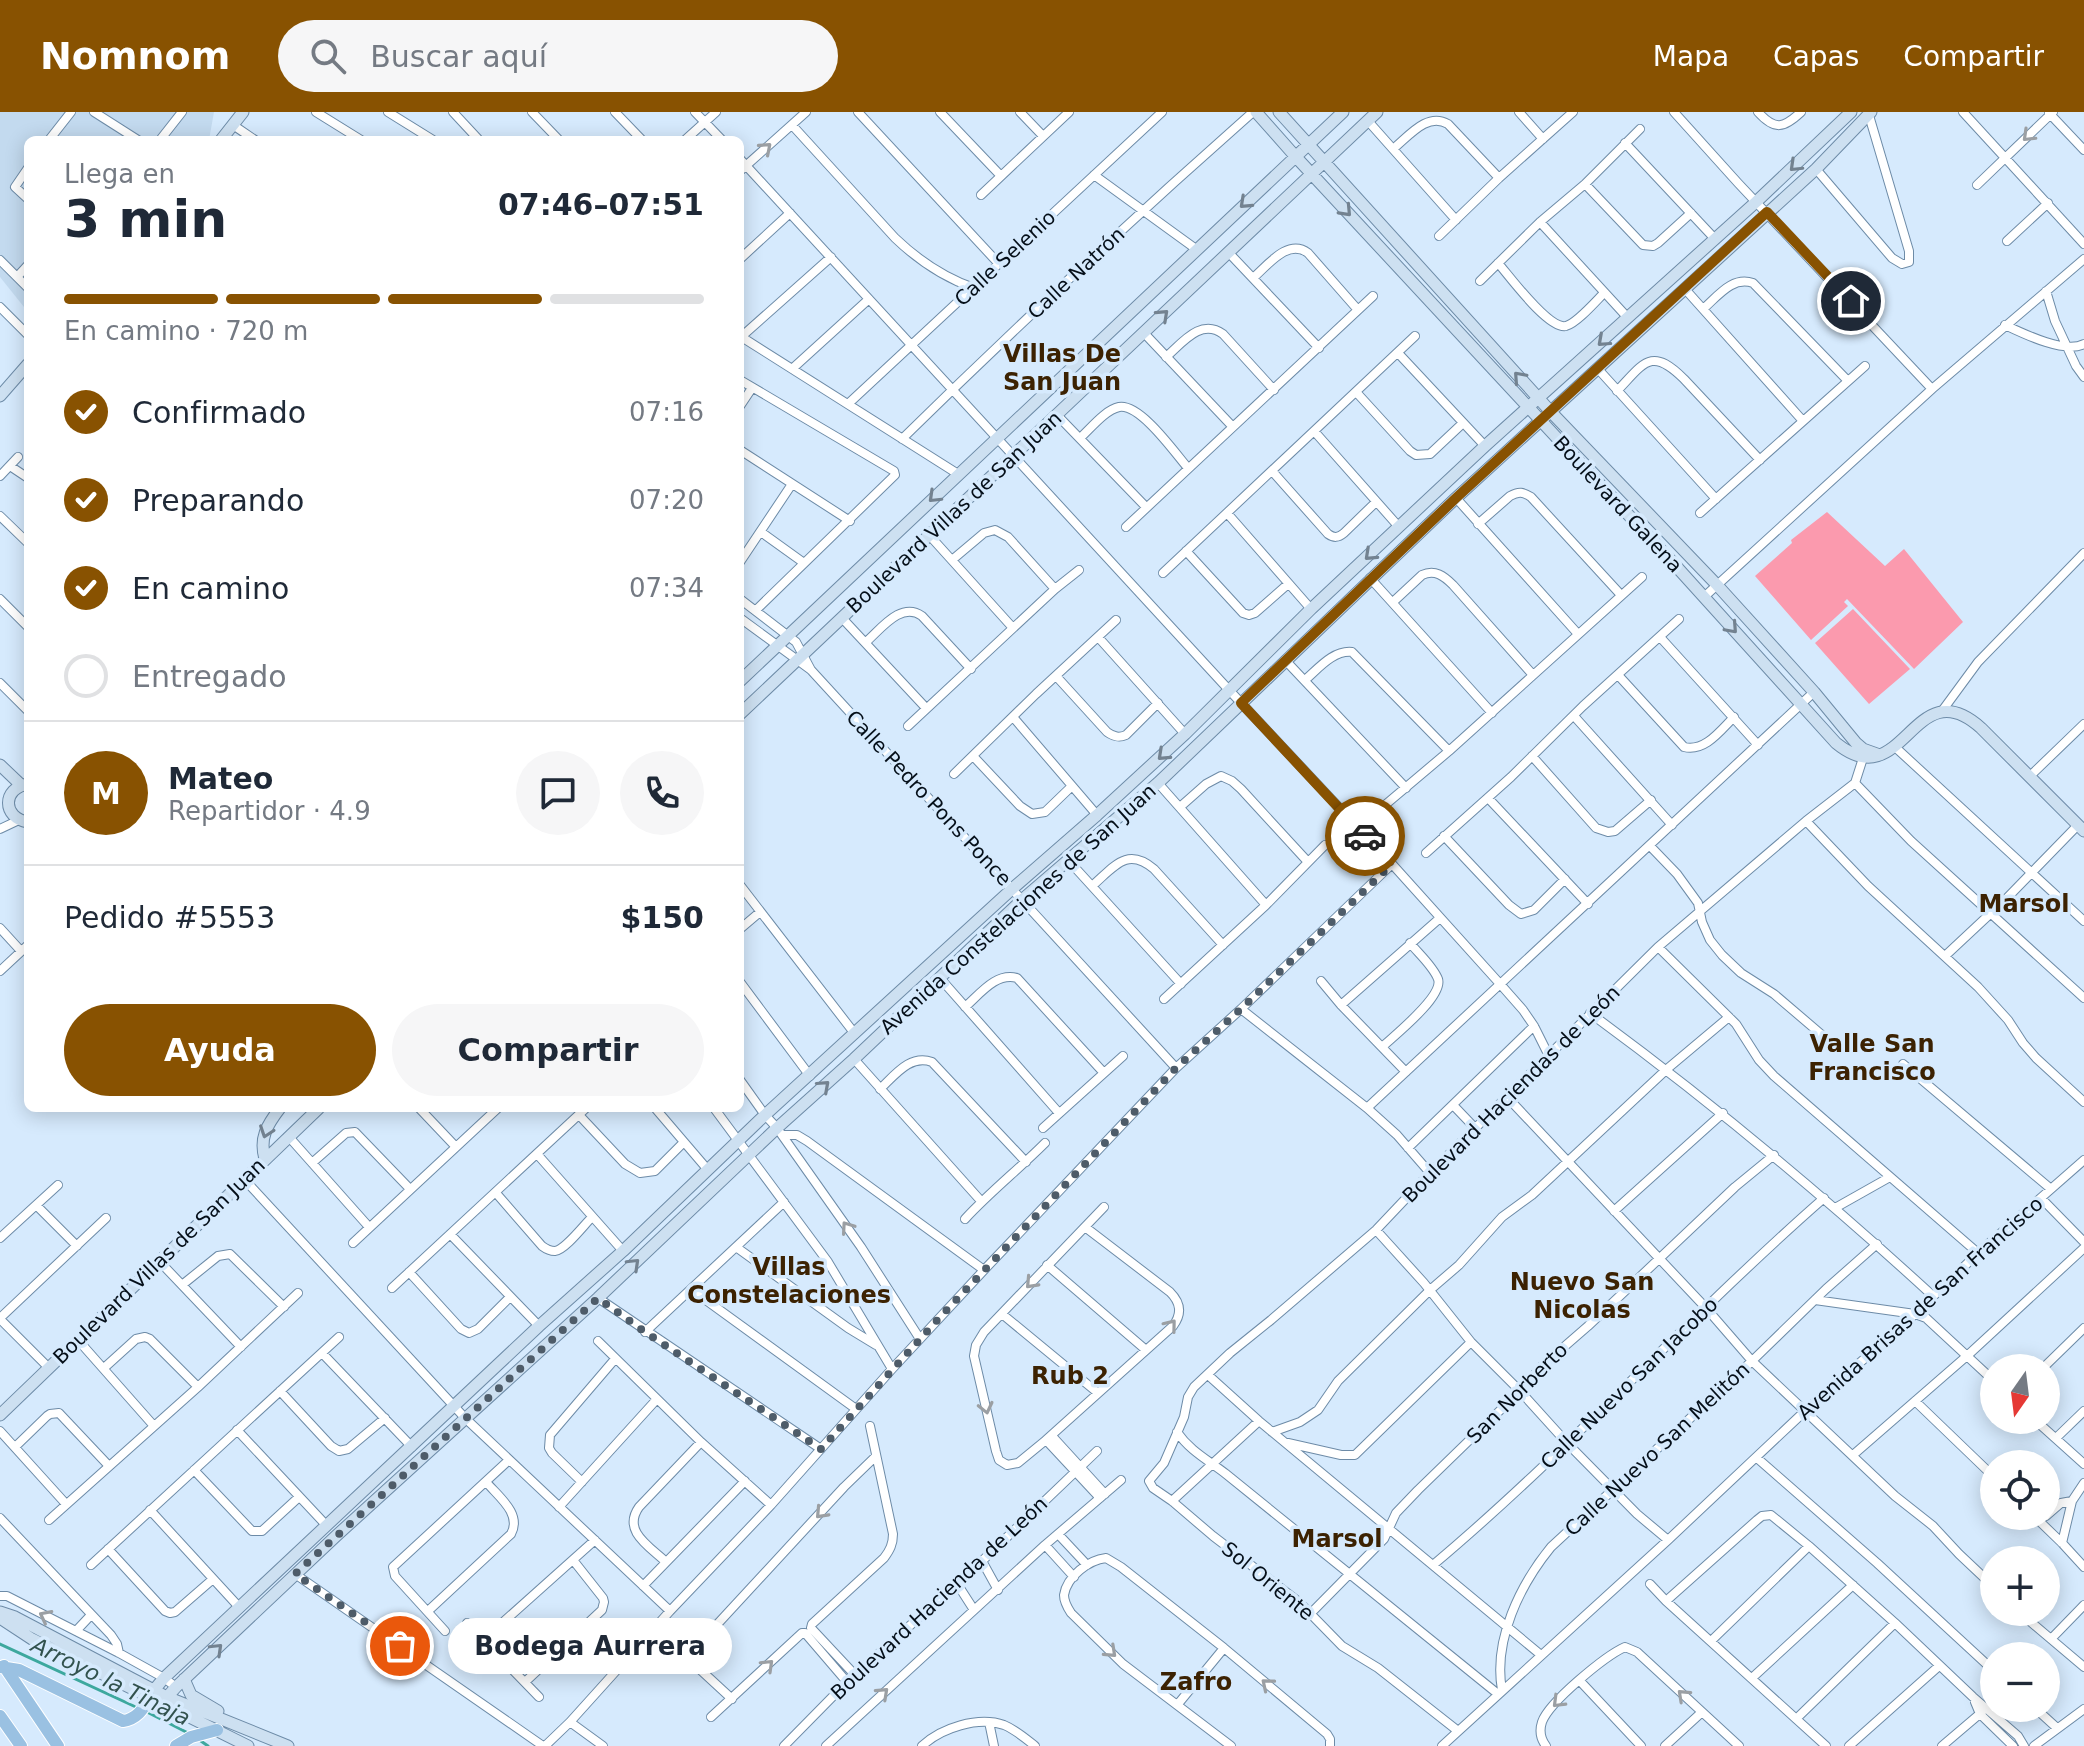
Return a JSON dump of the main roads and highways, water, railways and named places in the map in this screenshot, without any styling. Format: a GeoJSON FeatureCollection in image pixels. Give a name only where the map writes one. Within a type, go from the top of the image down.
{"type":"FeatureCollection","features":[{"type":"Feature","properties":{"kind":"main road"},"geometry":{"type":"LineString","coordinates":[[1,1665],[19,1670],[123,1721],[137,1716],[163,1694]]}},
{"type":"Feature","properties":{"kind":"main road"},"geometry":{"type":"LineString","coordinates":[[1,1665],[58,1746]]}},
{"type":"Feature","properties":{"kind":"main road"},"geometry":{"type":"LineString","coordinates":[[0,1716],[21,1746]]}},
{"type":"Feature","properties":{"kind":"main road"},"geometry":{"type":"LineString","coordinates":[[180,1744],[217,1730]]}},
{"type":"Feature","properties":{"kind":"waterway","name":"Arroyo la Tinaja"},"geometry":{"type":"LineString","coordinates":[[0,1644],[138,1708]]}},
{"type":"Feature","properties":{"kind":"waterway","name":"Arroyo la Tinaja"},"geometry":{"type":"LineString","coordinates":[[145,1711],[188,1733]]}},
{"type":"Feature","properties":{"kind":"waterway","name":"Arroyo la Tinaja"},"geometry":{"type":"LineString","coordinates":[[198,1739],[208,1746]]}},
{"type":"Feature","properties":{"kind":"place","name":"Bodega Aurrera"},"geometry":{"type":"Point","coordinates":[400,1646]}},
{"type":"Feature","properties":{"kind":"district","name":"Villas De San Juan"},"geometry":{"type":"Point","coordinates":[1062,368]}},
{"type":"Feature","properties":{"kind":"district","name":"Marsol"},"geometry":{"type":"Point","coordinates":[2024,904]}},
{"type":"Feature","properties":{"kind":"district","name":"Valle San Francisco"},"geometry":{"type":"Point","coordinates":[1872,1058]}},
{"type":"Feature","properties":{"kind":"district","name":"Villas Constelaciones"},"geometry":{"type":"Point","coordinates":[789,1281]}},
{"type":"Feature","properties":{"kind":"district","name":"Nuevo San Nicolas"},"geometry":{"type":"Point","coordinates":[1582,1296]}},
{"type":"Feature","properties":{"kind":"district","name":"Rub 2"},"geometry":{"type":"Point","coordinates":[1070,1376]}},
{"type":"Feature","properties":{"kind":"district","name":"Marsol"},"geometry":{"type":"Point","coordinates":[1337,1539]}},
{"type":"Feature","properties":{"kind":"district","name":"Zafro"},"geometry":{"type":"Point","coordinates":[1196,1682]}}]}
